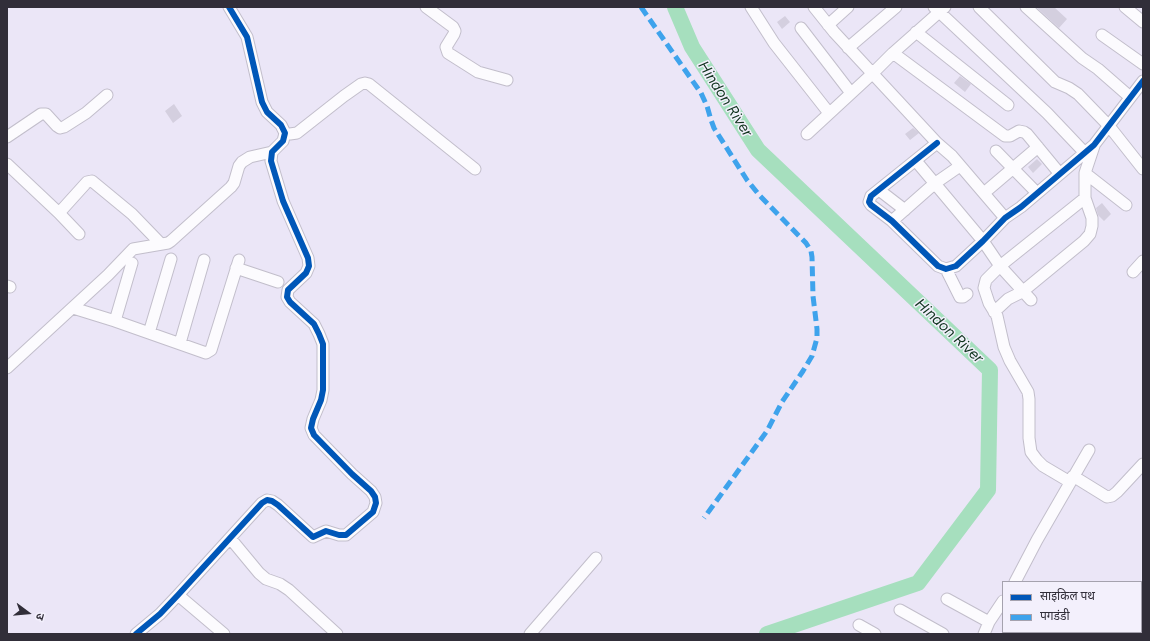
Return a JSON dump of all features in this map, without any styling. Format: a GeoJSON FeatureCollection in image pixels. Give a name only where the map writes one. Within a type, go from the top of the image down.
{"type":"FeatureCollection","features":[{"type":"Feature","properties":{"kind":"street"},"geometry":{"type":"LineString","coordinates":[[7,368],[108,275],[132,249],[168,243],[175,238],[231,187],[242,162],[250,157],[272,152],[283,141],[284,133],[281,125],[267,112],[262,102],[247,37],[229,7]]}},
{"type":"Feature","properties":{"kind":"street"},"geometry":{"type":"LineString","coordinates":[[426,7],[453,27],[455,31],[446,47],[448,53],[478,72],[507,80]]}},
{"type":"Feature","properties":{"kind":"street"},"geometry":{"type":"LineString","coordinates":[[751,7],[767,32],[828,113]]}},
{"type":"Feature","properties":{"kind":"street"},"geometry":{"type":"LineString","coordinates":[[814,7],[872,74],[937,143],[952,156],[1005,218]]}},
{"type":"Feature","properties":{"kind":"street"},"geometry":{"type":"LineString","coordinates":[[828,25],[848,7]]}},
{"type":"Feature","properties":{"kind":"street"},"geometry":{"type":"LineString","coordinates":[[848,48],[896,7]]}},
{"type":"Feature","properties":{"kind":"street"},"geometry":{"type":"LineString","coordinates":[[979,7],[1055,82],[1078,94],[1109,126],[1143,169]]}},
{"type":"Feature","properties":{"kind":"street"},"geometry":{"type":"LineString","coordinates":[[1026,7],[1082,58],[1098,69],[1130,97]]}},
{"type":"Feature","properties":{"kind":"street"},"geometry":{"type":"LineString","coordinates":[[1125,7],[1143,22]]}},
{"type":"Feature","properties":{"kind":"street"},"geometry":{"type":"LineString","coordinates":[[807,134],[940,9],[1047,113],[1085,153]]}},
{"type":"Feature","properties":{"kind":"street"},"geometry":{"type":"LineString","coordinates":[[801,28],[850,93]]}},
{"type":"Feature","properties":{"kind":"street"},"geometry":{"type":"LineString","coordinates":[[916,32],[1008,105]]}},
{"type":"Feature","properties":{"kind":"street"},"geometry":{"type":"LineString","coordinates":[[1102,35],[1143,64]]}},
{"type":"Feature","properties":{"kind":"street"},"geometry":{"type":"LineString","coordinates":[[893,53],[1005,136],[1010,136],[1019,131],[1024,132],[1060,174]]}},
{"type":"Feature","properties":{"kind":"street"},"geometry":{"type":"LineString","coordinates":[[937,143],[878,190],[869,202],[892,221],[938,266],[946,269],[956,266],[1005,218],[1094,145],[1143,81]]}},
{"type":"Feature","properties":{"kind":"street"},"geometry":{"type":"LineString","coordinates":[[284,133],[290,134],[296,132],[344,96],[361,84],[365,83],[369,84],[475,169]]}},
{"type":"Feature","properties":{"kind":"street"},"geometry":{"type":"LineString","coordinates":[[7,137],[41,114],[46,114],[60,128],[64,127],[86,113],[107,95]]}},
{"type":"Feature","properties":{"kind":"street"},"geometry":{"type":"LineString","coordinates":[[994,312],[1008,299],[1022,292],[1084,241],[1090,234],[1092,218],[1085,198],[1085,173],[1094,145]]}},
{"type":"Feature","properties":{"kind":"street"},"geometry":{"type":"LineString","coordinates":[[984,193],[1038,147]]}},
{"type":"Feature","properties":{"kind":"street"},"geometry":{"type":"LineString","coordinates":[[996,151],[1036,193]]}},
{"type":"Feature","properties":{"kind":"street"},"geometry":{"type":"LineString","coordinates":[[136,634],[160,614],[262,503],[267,500],[272,500],[312,537],[326,532],[346,535],[373,512],[376,503],[371,491],[314,435],[311,428],[323,390],[323,344],[320,334],[314,324],[290,302],[287,297],[288,290],[306,274],[309,266],[308,258],[283,201],[270,161],[272,152]]}},
{"type":"Feature","properties":{"kind":"street"},"geometry":{"type":"LineString","coordinates":[[916,161],[983,241],[1000,266],[1022,292],[1031,300]]}},
{"type":"Feature","properties":{"kind":"street"},"geometry":{"type":"LineString","coordinates":[[7,164],[79,234]]}},
{"type":"Feature","properties":{"kind":"street"},"geometry":{"type":"LineString","coordinates":[[892,221],[934,184],[960,166]]}},
{"type":"Feature","properties":{"kind":"street"},"geometry":{"type":"LineString","coordinates":[[1085,173],[1126,205]]}},
{"type":"Feature","properties":{"kind":"street"},"geometry":{"type":"LineString","coordinates":[[59,213],[88,182],[96,182],[132,214],[161,244]]}},
{"type":"Feature","properties":{"kind":"street"},"geometry":{"type":"LineString","coordinates":[[878,190],[905,210]]}},
{"type":"Feature","properties":{"kind":"street"},"geometry":{"type":"LineString","coordinates":[[1085,198],[1000,266],[986,280],[984,288],[989,303],[999,322],[1004,347],[1010,361],[1028,392],[1029,438],[1031,452],[1037,460],[1044,466],[1107,497],[1112,496],[1117,492],[1143,464]]}},
{"type":"Feature","properties":{"kind":"street"},"geometry":{"type":"LineString","coordinates":[[149,333],[171,259]]}},
{"type":"Feature","properties":{"kind":"street"},"geometry":{"type":"LineString","coordinates":[[180,343],[204,260]]}},
{"type":"Feature","properties":{"kind":"street"},"geometry":{"type":"LineString","coordinates":[[1133,272],[1143,261]]}},
{"type":"Feature","properties":{"kind":"street"},"geometry":{"type":"LineString","coordinates":[[115,321],[132,263]]}},
{"type":"Feature","properties":{"kind":"street"},"geometry":{"type":"LineString","coordinates":[[73,308],[206,353],[211,350],[238,264],[278,282]]}},
{"type":"Feature","properties":{"kind":"street"},"geometry":{"type":"LineString","coordinates":[[946,269],[960,297],[967,294]]}},
{"type":"Feature","properties":{"kind":"street"},"geometry":{"type":"LineString","coordinates":[[1020,580],[1037,540],[1089,450]]}},
{"type":"Feature","properties":{"kind":"street"},"geometry":{"type":"LineString","coordinates":[[230,538],[259,573],[266,579],[280,584],[289,590],[337,634]]}},
{"type":"Feature","properties":{"kind":"street"},"geometry":{"type":"LineString","coordinates":[[530,634],[596,558]]}},
{"type":"Feature","properties":{"kind":"street"},"geometry":{"type":"LineString","coordinates":[[178,595],[224,634]]}},
{"type":"Feature","properties":{"kind":"street"},"geometry":{"type":"LineString","coordinates":[[947,599],[989,622]]}},
{"type":"Feature","properties":{"kind":"street"},"geometry":{"type":"LineString","coordinates":[[984,634],[989,622],[1002,602]]}},
{"type":"Feature","properties":{"kind":"street"},"geometry":{"type":"LineString","coordinates":[[900,610],[943,634]]}},
{"type":"Feature","properties":{"kind":"street"},"geometry":{"type":"LineString","coordinates":[[859,625],[875,634]]}},
{"type":"Feature","properties":{"kind":"building"},"geometry":{"type":"Polygon","coordinates":[[[1036,7],[1054,7],[1067,19],[1059,28],[1036,7]]]}},
{"type":"Feature","properties":{"kind":"building"},"geometry":{"type":"Polygon","coordinates":[[[785,16],[790,22],[782,29],[777,22],[785,16]]]}},
{"type":"Feature","properties":{"kind":"building"},"geometry":{"type":"Polygon","coordinates":[[[960,76],[971,84],[965,92],[954,83],[960,76]]]}},
{"type":"Feature","properties":{"kind":"building"},"geometry":{"type":"Polygon","coordinates":[[[174,104],[182,116],[173,123],[165,111],[174,104]]]}},
{"type":"Feature","properties":{"kind":"building"},"geometry":{"type":"Polygon","coordinates":[[[913,128],[919,133],[910,140],[905,134],[913,128]]]}},
{"type":"Feature","properties":{"kind":"building"},"geometry":{"type":"Polygon","coordinates":[[[1037,159],[1042,164],[1033,173],[1028,167],[1037,159]]]}},
{"type":"Feature","properties":{"kind":"building"},"geometry":{"type":"Polygon","coordinates":[[[1102,203],[1111,214],[1104,221],[1098,215],[1096,208],[1102,203]]]}},
{"type":"Feature","properties":{"kind":"waterway","name":"Hindon River"},"geometry":{"type":"LineString","coordinates":[[675,7],[692,47],[758,150],[990,370],[988,490],[918,583],[767,634]]}},
{"type":"Feature","properties":{"kind":"marked path"},"geometry":{"type":"LineString","coordinates":[[641,7],[701,93],[714,128],[747,180],[760,196],[806,243],[811,251],[812,257],[813,296],[817,329],[817,338],[812,356],[782,402],[767,431],[704,518]]}},
{"type":"Feature","properties":{"kind":"cycle path"},"geometry":{"type":"LineString","coordinates":[[136,634],[160,614],[262,503],[267,500],[278,505],[313,537],[326,531],[339,535],[346,535],[373,512],[376,503],[375,497],[371,491],[314,435],[311,428],[323,390],[323,344],[314,324],[290,302],[287,297],[288,290],[306,273],[309,266],[308,258],[283,201],[271,161],[272,152],[283,141],[285,133],[281,125],[267,112],[262,102],[247,37],[229,7]]}},
{"type":"Feature","properties":{"kind":"cycle path"},"geometry":{"type":"LineString","coordinates":[[937,143],[871,196],[869,202],[892,221],[938,266],[946,269],[956,266],[1005,218],[1021,207],[1094,145],[1143,81]]}}]}
